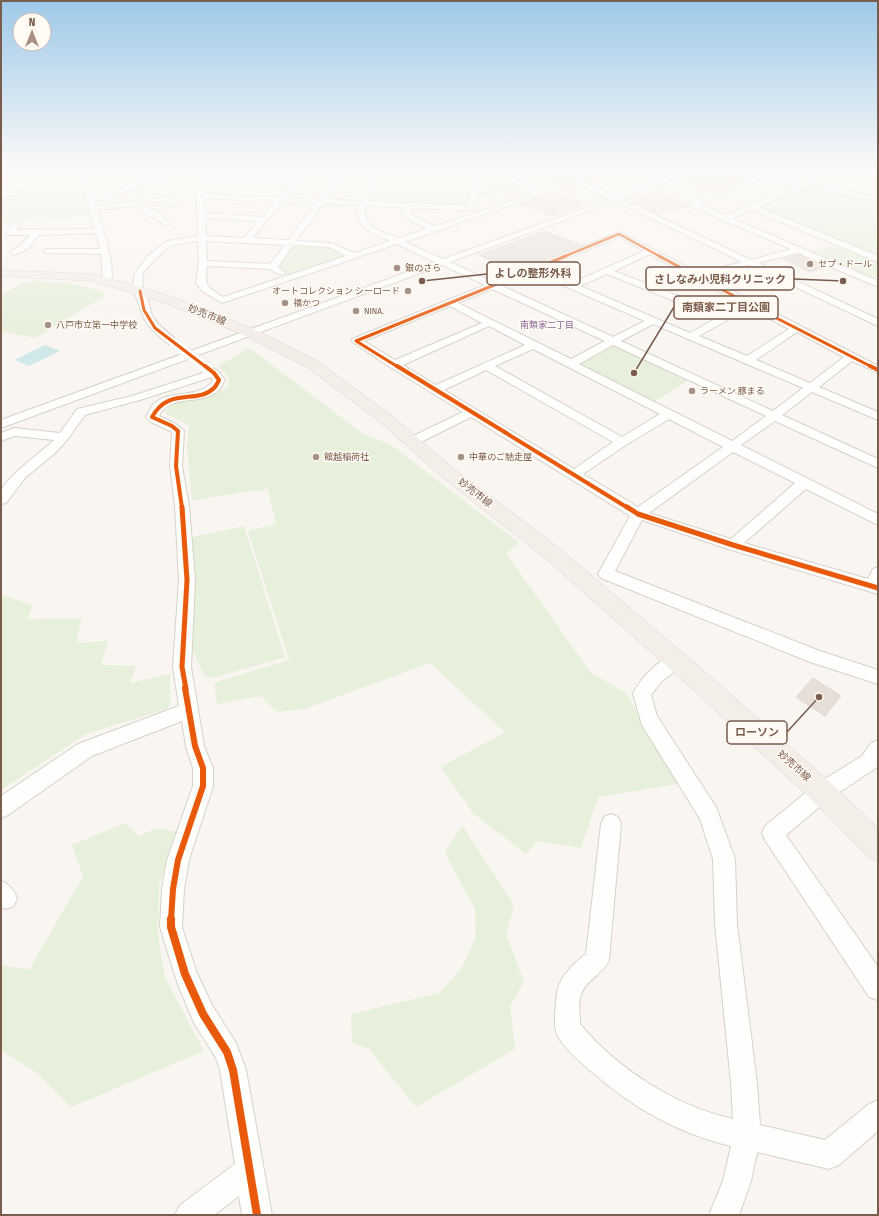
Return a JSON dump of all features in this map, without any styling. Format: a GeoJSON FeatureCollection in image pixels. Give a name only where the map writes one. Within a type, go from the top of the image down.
{"type":"FeatureCollection","features":[{"type":"Feature","properties":{"kind":"main road","name":"妙売市線"},"geometry":{"type":"LineString","coordinates":[[1,273],[92,278],[107,281],[174,302],[250,333],[312,364],[385,418],[448,473],[552,553],[677,660],[822,792],[878,847]]}},
{"type":"Feature","properties":{"kind":"street"},"geometry":{"type":"LineString","coordinates":[[16,227],[10,233],[99,231]]}},
{"type":"Feature","properties":{"kind":"street"},"geometry":{"type":"LineString","coordinates":[[98,227],[109,274],[107,281]]}},
{"type":"Feature","properties":{"kind":"street"},"geometry":{"type":"LineString","coordinates":[[201,227],[201,283],[205,289],[222,300],[442,227]]}},
{"type":"Feature","properties":{"kind":"street"},"geometry":{"type":"LineString","coordinates":[[246,240],[257,227]]}},
{"type":"Feature","properties":{"kind":"street"},"geometry":{"type":"LineString","coordinates":[[272,267],[302,227]]}},
{"type":"Feature","properties":{"kind":"street"},"geometry":{"type":"LineString","coordinates":[[369,227],[380,234],[878,464]]}},
{"type":"Feature","properties":{"kind":"street"},"geometry":{"type":"LineString","coordinates":[[429,227],[435,229]]}},
{"type":"Feature","properties":{"kind":"street"},"geometry":{"type":"LineString","coordinates":[[1,424],[539,227]]}},
{"type":"Feature","properties":{"kind":"street"},"geometry":{"type":"LineString","coordinates":[[675,227],[878,323]]}},
{"type":"Feature","properties":{"kind":"street"},"geometry":{"type":"LineString","coordinates":[[746,227],[787,245],[799,246],[876,281]]}},
{"type":"Feature","properties":{"kind":"street"},"geometry":{"type":"LineString","coordinates":[[798,227],[878,259]]}},
{"type":"Feature","properties":{"kind":"street"},"geometry":{"type":"LineString","coordinates":[[14,252],[24,248],[37,232]]}},
{"type":"Feature","properties":{"kind":"street"},"geometry":{"type":"LineString","coordinates":[[877,583],[733,545],[638,514],[356,341],[619,234],[749,304],[878,370]]}},
{"type":"Feature","properties":{"kind":"street"},"geometry":{"type":"LineString","coordinates":[[256,1215],[233,1070],[227,1052],[202,1014],[188,981],[171,927],[173,889],[178,860],[203,786],[203,768],[195,746],[182,667],[187,580],[182,506],[176,466],[178,431],[173,426],[160,422],[152,417],[154,410],[163,403],[175,398],[204,394],[212,391],[217,386],[219,380],[210,371],[154,328],[148,320],[139,291],[139,273],[152,257],[170,243],[202,238],[331,245],[354,256]]}},
{"type":"Feature","properties":{"kind":"street"},"geometry":{"type":"LineString","coordinates":[[699,276],[751,263],[799,246]]}},
{"type":"Feature","properties":{"kind":"street"},"geometry":{"type":"LineString","coordinates":[[47,251],[104,252]]}},
{"type":"Feature","properties":{"kind":"street"},"geometry":{"type":"LineString","coordinates":[[573,286],[651,251]]}},
{"type":"Feature","properties":{"kind":"street"},"geometry":{"type":"LineString","coordinates":[[202,263],[272,267],[289,278]]}},
{"type":"Feature","properties":{"kind":"street"},"geometry":{"type":"LineString","coordinates":[[532,269],[878,416]]}},
{"type":"Feature","properties":{"kind":"street"},"geometry":{"type":"LineString","coordinates":[[607,271],[724,317]]}},
{"type":"Feature","properties":{"kind":"street"},"geometry":{"type":"LineString","coordinates":[[449,302],[878,520]]}},
{"type":"Feature","properties":{"kind":"street"},"geometry":{"type":"LineString","coordinates":[[690,337],[749,304]]}},
{"type":"Feature","properties":{"kind":"street"},"geometry":{"type":"LineString","coordinates":[[570,364],[652,320]]}},
{"type":"Feature","properties":{"kind":"street"},"geometry":{"type":"LineString","coordinates":[[394,365],[489,323]]}},
{"type":"Feature","properties":{"kind":"street"},"geometry":{"type":"LineString","coordinates":[[747,360],[797,328]]}},
{"type":"Feature","properties":{"kind":"street"},"geometry":{"type":"LineString","coordinates":[[435,390],[532,345]]}},
{"type":"Feature","properties":{"kind":"street"},"geometry":{"type":"LineString","coordinates":[[852,356],[774,416],[638,514],[606,574],[816,657],[878,677]]}},
{"type":"Feature","properties":{"kind":"street"},"geometry":{"type":"LineString","coordinates":[[486,366],[622,442]]}},
{"type":"Feature","properties":{"kind":"street"},"geometry":{"type":"LineString","coordinates":[[1,500],[20,475],[51,450],[64,437],[81,412],[136,398],[210,371]]}},
{"type":"Feature","properties":{"kind":"street"},"geometry":{"type":"LineString","coordinates":[[413,441],[471,412]]}},
{"type":"Feature","properties":{"kind":"street"},"geometry":{"type":"LineString","coordinates":[[574,475],[622,442],[669,414]]}},
{"type":"Feature","properties":{"kind":"street"},"geometry":{"type":"LineString","coordinates":[[1,437],[14,432],[64,437]]}},
{"type":"Feature","properties":{"kind":"street"},"geometry":{"type":"LineString","coordinates":[[733,545],[804,483]]}},
{"type":"Feature","properties":{"kind":"street"},"geometry":{"type":"LineString","coordinates":[[677,660],[655,677],[642,694],[649,719],[709,814],[724,859],[726,924],[744,1083],[747,1135],[737,1180],[724,1215]]}},
{"type":"Feature","properties":{"kind":"street"},"geometry":{"type":"LineString","coordinates":[[1,808],[85,750],[190,710]]}},
{"type":"Feature","properties":{"kind":"street"},"geometry":{"type":"LineString","coordinates":[[878,750],[869,762],[822,792],[772,833],[878,988]]}},
{"type":"Feature","properties":{"kind":"street"},"geometry":{"type":"LineString","coordinates":[[611,824],[598,960],[582,972],[569,990],[567,1028],[584,1049],[621,1080],[670,1111],[712,1128],[829,1155],[878,1113]]}},
{"type":"Feature","properties":{"kind":"street"},"geometry":{"type":"LineString","coordinates":[[190,1215],[249,1171]]}},
{"type":"Feature","properties":{"kind":"green space"},"geometry":{"type":"Polygon","coordinates":[[[805,227],[878,227],[878,257],[805,227]]]}},
{"type":"Feature","properties":{"kind":"green space"},"geometry":{"type":"Polygon","coordinates":[[[839,244],[878,260],[878,277],[872,278],[811,252],[839,244]]]}},
{"type":"Feature","properties":{"kind":"green space"},"geometry":{"type":"Polygon","coordinates":[[[290,246],[328,246],[346,255],[346,257],[293,274],[288,274],[276,267],[290,246]]]}},
{"type":"Feature","properties":{"kind":"green space"},"geometry":{"type":"Polygon","coordinates":[[[26,282],[59,282],[77,285],[99,291],[105,295],[35,338],[1,331],[1,295],[26,282]]]}},
{"type":"Feature","properties":{"kind":"green space"},"geometry":{"type":"Polygon","coordinates":[[[611,347],[616,347],[688,381],[654,402],[581,366],[581,363],[611,347]]]}},
{"type":"Feature","properties":{"kind":"green space"},"geometry":{"type":"Polygon","coordinates":[[[247,348],[256,353],[363,434],[390,444],[519,543],[506,553],[590,672],[626,693],[678,784],[598,797],[581,848],[537,841],[526,854],[473,813],[441,767],[505,732],[430,663],[304,709],[277,712],[261,696],[217,704],[214,683],[289,660],[248,531],[276,524],[268,489],[192,500],[187,447],[189,425],[165,413],[171,404],[216,394],[228,387],[229,378],[218,365],[237,356],[247,348]]]}},
{"type":"Feature","properties":{"kind":"green space"},"geometry":{"type":"Polygon","coordinates":[[[244,526],[285,657],[213,678],[205,676],[192,649],[189,538],[244,526]]]}},
{"type":"Feature","properties":{"kind":"green space"},"geometry":{"type":"Polygon","coordinates":[[[1,595],[33,605],[27,619],[82,618],[76,643],[108,641],[101,665],[136,666],[130,683],[170,674],[170,706],[164,710],[86,734],[1,790],[1,595]]]}},
{"type":"Feature","properties":{"kind":"green space"},"geometry":{"type":"Polygon","coordinates":[[[125,823],[139,836],[157,828],[177,832],[159,886],[158,935],[165,978],[204,1051],[71,1107],[37,1073],[1,1050],[1,965],[29,970],[83,877],[72,845],[125,823]]]}},
{"type":"Feature","properties":{"kind":"green space"},"geometry":{"type":"Polygon","coordinates":[[[462,825],[514,905],[506,935],[524,981],[510,1006],[515,1049],[416,1107],[369,1049],[352,1043],[351,1014],[439,993],[461,969],[476,937],[475,909],[445,853],[462,825]]]}},
{"type":"Feature","properties":{"kind":"water"},"geometry":{"type":"Polygon","coordinates":[[[45,345],[60,351],[29,366],[15,360],[45,345]]]}},
{"type":"Feature","properties":{"kind":"building"},"geometry":{"type":"Polygon","coordinates":[[[544,231],[581,245],[504,276],[485,267],[496,263],[479,255],[544,231]]]}},
{"type":"Feature","properties":{"kind":"building","name":"セプ・ドール"},"geometry":{"type":"Polygon","coordinates":[[[799,255],[827,267],[810,272],[783,259],[799,255]]]}},
{"type":"Feature","properties":{"kind":"building"},"geometry":{"type":"Polygon","coordinates":[[[813,678],[841,696],[825,716],[796,697],[813,678]]]}},
{"type":"Feature","properties":{"kind":"cycle path"},"geometry":{"type":"LineString","coordinates":[[878,370],[749,304],[619,234],[356,341],[638,514],[733,545],[878,588]]}},
{"type":"Feature","properties":{"kind":"cycle path"},"geometry":{"type":"LineString","coordinates":[[140,291],[144,310],[155,328],[214,373],[219,380],[214,388],[206,393],[165,402],[157,408],[152,417],[172,426],[178,431],[176,466],[182,506],[187,580],[182,667],[195,746],[203,768],[203,786],[178,860],[173,889],[171,927],[185,974],[203,1014],[227,1052],[233,1070],[257,1215]]}},
{"type":"Feature","properties":{"kind":"place","name":"セプ・ドール"},"geometry":{"type":"Point","coordinates":[810,264]}},
{"type":"Feature","properties":{"kind":"place","name":"銀のさら"},"geometry":{"type":"Point","coordinates":[397,268]}},
{"type":"Feature","properties":{"kind":"place","name":"よしの整形外科"},"geometry":{"type":"Point","coordinates":[422,281]}},
{"type":"Feature","properties":{"kind":"place","name":"さしなみ小児科クリニック"},"geometry":{"type":"Point","coordinates":[843,281]}},
{"type":"Feature","properties":{"kind":"place","name":"オートコレクション シーロード"},"geometry":{"type":"Point","coordinates":[408,291]}},
{"type":"Feature","properties":{"kind":"place","name":"福かつ"},"geometry":{"type":"Point","coordinates":[285,303]}},
{"type":"Feature","properties":{"kind":"place","name":"NINA."},"geometry":{"type":"Point","coordinates":[356,311]}},
{"type":"Feature","properties":{"kind":"place","name":"八戸市立第一中学校"},"geometry":{"type":"Point","coordinates":[48,325]}},
{"type":"Feature","properties":{"kind":"place","name":"南類家二丁目公園"},"geometry":{"type":"Point","coordinates":[634,373]}},
{"type":"Feature","properties":{"kind":"place","name":"ラーメン 豚まる"},"geometry":{"type":"Point","coordinates":[692,391]}},
{"type":"Feature","properties":{"kind":"place","name":"館越稲荷社"},"geometry":{"type":"Point","coordinates":[316,457]}},
{"type":"Feature","properties":{"kind":"place","name":"中華のご馳走屋"},"geometry":{"type":"Point","coordinates":[461,457]}},
{"type":"Feature","properties":{"kind":"place","name":"ローソン"},"geometry":{"type":"Point","coordinates":[819,697]}},
{"type":"Feature","properties":{"kind":"district","name":"南類家二丁目"},"geometry":{"type":"Point","coordinates":[547,325]}}]}
